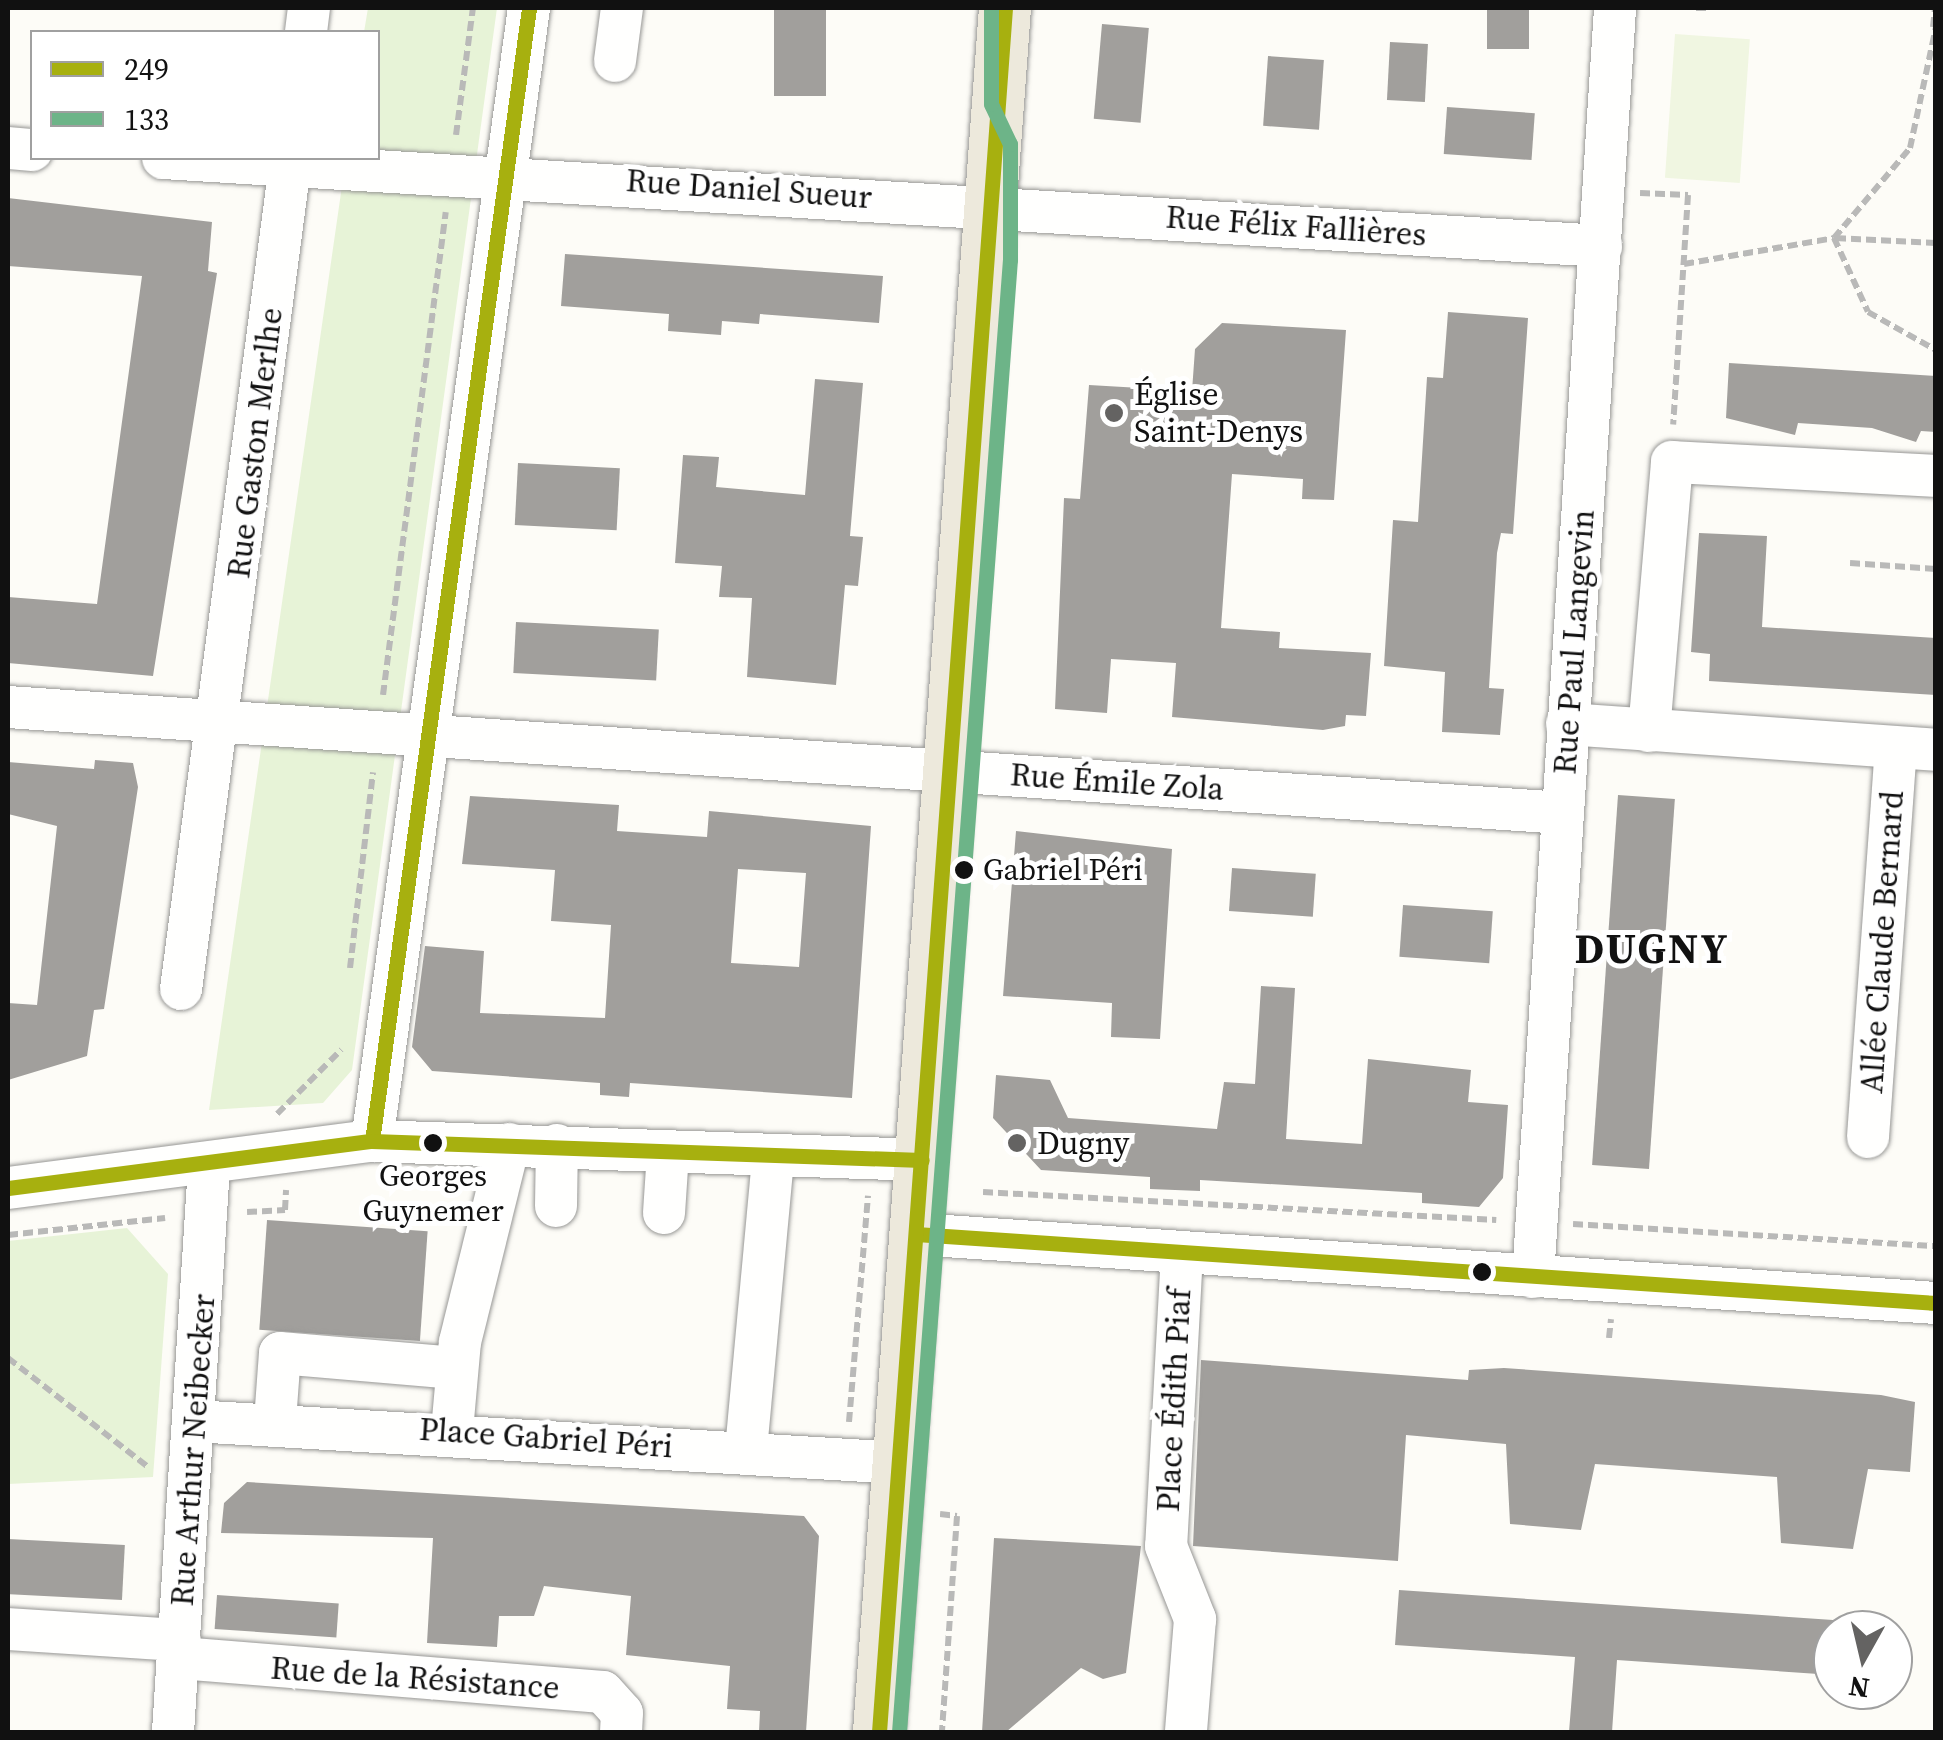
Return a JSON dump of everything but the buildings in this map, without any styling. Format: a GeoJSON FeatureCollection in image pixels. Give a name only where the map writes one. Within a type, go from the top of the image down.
{"type":"FeatureCollection","features":[{"type":"Feature","properties":{"kind":"main road"},"geometry":{"type":"LineString","coordinates":[[971,8],[970,110],[990,146]]}},
{"type":"Feature","properties":{"kind":"main road"},"geometry":{"type":"LineString","coordinates":[[879,1732],[954,772],[991,204],[990,146],[1003,113],[1005,8]]}},
{"type":"Feature","properties":{"kind":"street"},"geometry":{"type":"LineString","coordinates":[[372,1142],[432,737],[529,8]]}},
{"type":"Feature","properties":{"kind":"street"},"geometry":{"type":"LineString","coordinates":[[615,61],[622,8]]}},
{"type":"Feature","properties":{"kind":"street","name":"Rue Paul Langevin"},"geometry":{"type":"LineString","coordinates":[[1534,1277],[1615,8]]}},
{"type":"Feature","properties":{"kind":"street"},"geometry":{"type":"LineString","coordinates":[[248,160],[506,173]]}},
{"type":"Feature","properties":{"kind":"street","name":"Rue Gaston Merlhe"},"geometry":{"type":"LineString","coordinates":[[181,989],[221,722],[290,161]]}},
{"type":"Feature","properties":{"kind":"street","name":"Rue Daniel Sueur"},"geometry":{"type":"LineString","coordinates":[[506,173],[991,204]]}},
{"type":"Feature","properties":{"kind":"street","name":"Rue Félix Fallières"},"geometry":{"type":"LineString","coordinates":[[991,204],[1601,246]]}},
{"type":"Feature","properties":{"kind":"street"},"geometry":{"type":"LineString","coordinates":[[1649,730],[1672,462],[1936,476]]}},
{"type":"Feature","properties":{"kind":"street"},"geometry":{"type":"LineString","coordinates":[[8,707],[432,737]]}},
{"type":"Feature","properties":{"kind":"street"},"geometry":{"type":"LineString","coordinates":[[1567,724],[1916,749]]}},
{"type":"Feature","properties":{"kind":"street","name":"Rue Émile Zola"},"geometry":{"type":"LineString","coordinates":[[432,737],[1562,813]]}},
{"type":"Feature","properties":{"kind":"street","name":"Allée Claude Bernard"},"geometry":{"type":"LineString","coordinates":[[1868,1137],[1916,749]]}},
{"type":"Feature","properties":{"kind":"street"},"geometry":{"type":"LineString","coordinates":[[8,1188],[209,1166],[372,1142],[557,1145],[773,1161],[837,1151],[922,1160]]}},
{"type":"Feature","properties":{"kind":"street"},"geometry":{"type":"LineString","coordinates":[[452,1432],[456,1368],[504,1188],[508,1144]]}},
{"type":"Feature","properties":{"kind":"street"},"geometry":{"type":"LineString","coordinates":[[556,1206],[557,1145]]}},
{"type":"Feature","properties":{"kind":"street"},"geometry":{"type":"LineString","coordinates":[[664,1214],[668,1153]]}},
{"type":"Feature","properties":{"kind":"street"},"geometry":{"type":"LineString","coordinates":[[746,1450],[773,1161]]}},
{"type":"Feature","properties":{"kind":"street","name":"Rue Arthur Neibecker"},"geometry":{"type":"LineString","coordinates":[[173,1732],[209,1166]]}},
{"type":"Feature","properties":{"kind":"street"},"geometry":{"type":"LineString","coordinates":[[916,1234],[1936,1303]]}},
{"type":"Feature","properties":{"kind":"street","name":"Place Édith Piaf"},"geometry":{"type":"LineString","coordinates":[[1182,1253],[1166,1546],[1195,1618],[1186,1732]]}},
{"type":"Feature","properties":{"kind":"street"},"geometry":{"type":"LineString","coordinates":[[276,1421],[280,1353],[456,1368]]}},
{"type":"Feature","properties":{"kind":"street"},"geometry":{"type":"LineString","coordinates":[[355,1426],[358,1360]]}},
{"type":"Feature","properties":{"kind":"street","name":"Place Gabriel Péri"},"geometry":{"type":"LineString","coordinates":[[193,1421],[276,1421],[900,1463]]}},
{"type":"Feature","properties":{"kind":"street","name":"Rue de la Résistance"},"geometry":{"type":"LineString","coordinates":[[8,1629],[603,1692],[622,1713],[621,1732]]}},
{"type":"Feature","properties":{"kind":"path"},"geometry":{"type":"LineString","coordinates":[[350,977],[378,732],[474,8]]}},
{"type":"Feature","properties":{"kind":"path"},"geometry":{"type":"LineString","coordinates":[[1696,8],[1709,8]]}},
{"type":"Feature","properties":{"kind":"path"},"geometry":{"type":"LineString","coordinates":[[1834,238],[1910,148],[1936,8]]}},
{"type":"Feature","properties":{"kind":"path"},"geometry":{"type":"LineString","coordinates":[[1604,190],[1688,196],[1672,462]]}},
{"type":"Feature","properties":{"kind":"path"},"geometry":{"type":"LineString","coordinates":[[1684,264],[1834,238],[1936,243]]}},
{"type":"Feature","properties":{"kind":"path"},"geometry":{"type":"LineString","coordinates":[[1834,238],[1868,312],[1936,350]]}},
{"type":"Feature","properties":{"kind":"path"},"geometry":{"type":"LineString","coordinates":[[1850,563],[1936,569]]}},
{"type":"Feature","properties":{"kind":"path"},"geometry":{"type":"LineString","coordinates":[[340,1052],[343,1033]]}},
{"type":"Feature","properties":{"kind":"path"},"geometry":{"type":"LineString","coordinates":[[846,1458],[870,1176]]}},
{"type":"Feature","properties":{"kind":"path"},"geometry":{"type":"LineString","coordinates":[[983,1192],[1936,1246]]}},
{"type":"Feature","properties":{"kind":"path"},"geometry":{"type":"LineString","coordinates":[[8,1358],[134,1462],[166,1472]]}},
{"type":"Feature","properties":{"kind":"path"},"geometry":{"type":"LineString","coordinates":[[942,1732],[957,1516]]}},
{"type":"Feature","properties":{"kind":"green space"},"geometry":{"type":"Polygon","coordinates":[[[368,8],[497,8],[352,1070],[323,1103],[209,1110],[346,160],[380,160],[380,30],[364,30],[368,8]]]}},
{"type":"Feature","properties":{"kind":"green space"},"geometry":{"type":"Polygon","coordinates":[[[1675,34],[1750,39],[1740,183],[1665,178],[1675,34]]]}},
{"type":"Feature","properties":{"kind":"green space"},"geometry":{"type":"Polygon","coordinates":[[[127,1228],[168,1274],[153,1477],[8,1484],[8,1241],[127,1228]]]}},
{"type":"Feature","properties":{"kind":"transit line","name":"249"},"geometry":{"type":"LineString","coordinates":[[372,1141],[529,8]]}},
{"type":"Feature","properties":{"kind":"transit line","name":"133"},"geometry":{"type":"LineString","coordinates":[[899,1732],[1010,260],[1010,144],[991,104],[991,8]]}},
{"type":"Feature","properties":{"kind":"transit line","name":"249"},"geometry":{"type":"LineString","coordinates":[[879,1732],[1005,8]]}},
{"type":"Feature","properties":{"kind":"transit line","name":"249"},"geometry":{"type":"LineString","coordinates":[[8,1188],[372,1141],[922,1160]]}},
{"type":"Feature","properties":{"kind":"transit line","name":"249"},"geometry":{"type":"LineString","coordinates":[[916,1234],[1936,1303]]}},
{"type":"Feature","properties":{"kind":"place","name":"Église Saint-Denys"},"geometry":{"type":"Point","coordinates":[1114,413]}},
{"type":"Feature","properties":{"kind":"place","name":"Gabriel Péri"},"geometry":{"type":"Point","coordinates":[964,870]}},
{"type":"Feature","properties":{"kind":"place","name":"Georges Guynemer"},"geometry":{"type":"Point","coordinates":[433,1143]}},
{"type":"Feature","properties":{"kind":"place","name":"Dugny"},"geometry":{"type":"Point","coordinates":[1017,1143]}},
{"type":"Feature","properties":{"kind":"district","name":"DUGNY"},"geometry":{"type":"Point","coordinates":[1652,948]}}]}
